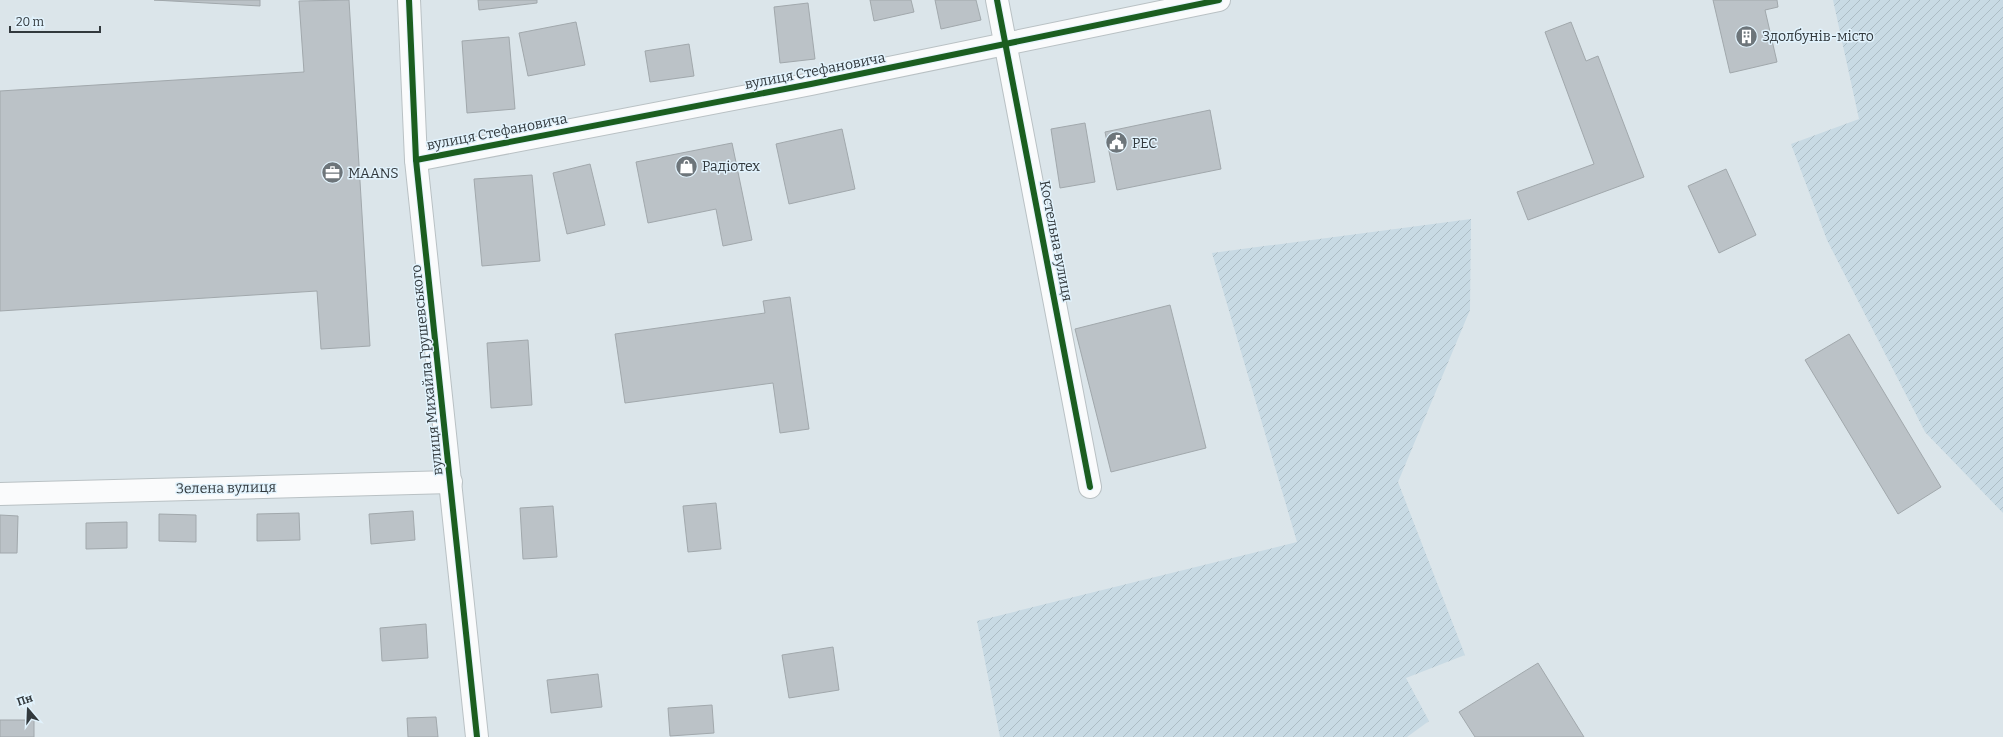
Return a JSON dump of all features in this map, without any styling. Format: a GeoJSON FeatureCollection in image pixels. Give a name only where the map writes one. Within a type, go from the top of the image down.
{"type":"FeatureCollection","features":[{"type":"Feature","properties":{"kind":"street","name":"вулиця Михайла Грушевського"},"geometry":{"type":"LineString","coordinates":[[409,0],[416,160],[477,737]]}},
{"type":"Feature","properties":{"kind":"street","name":"Костельна вулиця"},"geometry":{"type":"LineString","coordinates":[[997,0],[1090,487]]}},
{"type":"Feature","properties":{"kind":"street","name":"вулиця Стефановича"},"geometry":{"type":"LineString","coordinates":[[416,160],[811,84],[1219,0]]}},
{"type":"Feature","properties":{"kind":"street","name":"Зелена вулиця"},"geometry":{"type":"LineString","coordinates":[[0,494],[451,482]]}},
{"type":"Feature","properties":{"kind":"shaded area"},"geometry":{"type":"Polygon","coordinates":[[[1833,0],[2003,0],[2003,513],[1925,432],[1827,240],[1791,144],[1859,119],[1833,0]]]}},
{"type":"Feature","properties":{"kind":"shaded area"},"geometry":{"type":"Polygon","coordinates":[[[1471,219],[1470,310],[1398,482],[1465,655],[1406,678],[1429,721],[1407,737],[1000,737],[977,621],[1297,542],[1212,253],[1471,219]]]}},
{"type":"Feature","properties":{"kind":"building"},"geometry":{"type":"Polygon","coordinates":[[[154,0],[260,0],[260,6],[154,0]]]}},
{"type":"Feature","properties":{"kind":"building"},"geometry":{"type":"Polygon","coordinates":[[[349,0],[370,346],[321,349],[317,291],[0,311],[0,91],[304,72],[299,1],[349,0]]]}},
{"type":"Feature","properties":{"kind":"building"},"geometry":{"type":"Polygon","coordinates":[[[478,0],[537,0],[537,3],[479,10],[478,0]]]}},
{"type":"Feature","properties":{"kind":"building"},"geometry":{"type":"Polygon","coordinates":[[[870,0],[911,0],[914,12],[874,21],[870,0]]]}},
{"type":"Feature","properties":{"kind":"building"},"geometry":{"type":"Polygon","coordinates":[[[935,0],[976,0],[981,20],[941,29],[935,0]]]}},
{"type":"Feature","properties":{"kind":"building","name":"Здолбунів-місто"},"geometry":{"type":"Polygon","coordinates":[[[1713,0],[1777,0],[1778,7],[1765,10],[1777,62],[1730,73],[1713,0]]]}},
{"type":"Feature","properties":{"kind":"building"},"geometry":{"type":"Polygon","coordinates":[[[808,3],[815,59],[780,63],[774,7],[808,3]]]}},
{"type":"Feature","properties":{"kind":"building"},"geometry":{"type":"Polygon","coordinates":[[[576,22],[585,65],[528,76],[519,33],[576,22]]]}},
{"type":"Feature","properties":{"kind":"building"},"geometry":{"type":"Polygon","coordinates":[[[1571,22],[1586,61],[1598,56],[1644,177],[1528,220],[1517,192],[1594,164],[1545,32],[1571,22]]]}},
{"type":"Feature","properties":{"kind":"building"},"geometry":{"type":"Polygon","coordinates":[[[509,37],[515,109],[467,113],[462,41],[509,37]]]}},
{"type":"Feature","properties":{"kind":"building"},"geometry":{"type":"Polygon","coordinates":[[[689,44],[694,76],[650,82],[645,51],[689,44]]]}},
{"type":"Feature","properties":{"kind":"building"},"geometry":{"type":"Polygon","coordinates":[[[1210,110],[1221,169],[1117,190],[1105,132],[1210,110]]]}},
{"type":"Feature","properties":{"kind":"building"},"geometry":{"type":"Polygon","coordinates":[[[1085,123],[1095,182],[1060,188],[1051,129],[1085,123]]]}},
{"type":"Feature","properties":{"kind":"building"},"geometry":{"type":"Polygon","coordinates":[[[842,129],[855,189],[789,204],[776,144],[842,129]]]}},
{"type":"Feature","properties":{"kind":"building"},"geometry":{"type":"Polygon","coordinates":[[[732,143],[752,240],[723,246],[716,209],[648,223],[636,162],[732,143]]]}},
{"type":"Feature","properties":{"kind":"building"},"geometry":{"type":"Polygon","coordinates":[[[590,164],[605,225],[567,234],[553,173],[590,164]]]}},
{"type":"Feature","properties":{"kind":"building"},"geometry":{"type":"Polygon","coordinates":[[[1726,169],[1756,235],[1719,253],[1688,186],[1726,169]]]}},
{"type":"Feature","properties":{"kind":"building"},"geometry":{"type":"Polygon","coordinates":[[[532,175],[540,261],[482,266],[474,179],[532,175]]]}},
{"type":"Feature","properties":{"kind":"building"},"geometry":{"type":"Polygon","coordinates":[[[790,297],[809,429],[780,433],[773,383],[625,403],[615,334],[765,313],[763,301],[790,297]]]}},
{"type":"Feature","properties":{"kind":"building"},"geometry":{"type":"Polygon","coordinates":[[[1170,305],[1206,448],[1111,472],[1075,329],[1170,305]]]}},
{"type":"Feature","properties":{"kind":"building"},"geometry":{"type":"Polygon","coordinates":[[[1849,334],[1941,487],[1898,514],[1805,360],[1849,334]]]}},
{"type":"Feature","properties":{"kind":"building"},"geometry":{"type":"Polygon","coordinates":[[[528,340],[532,405],[491,408],[487,343],[528,340]]]}},
{"type":"Feature","properties":{"kind":"building"},"geometry":{"type":"Polygon","coordinates":[[[716,503],[721,549],[688,552],[683,506],[716,503]]]}},
{"type":"Feature","properties":{"kind":"building"},"geometry":{"type":"Polygon","coordinates":[[[553,506],[557,557],[523,559],[520,508],[553,506]]]}},
{"type":"Feature","properties":{"kind":"building"},"geometry":{"type":"Polygon","coordinates":[[[413,511],[415,540],[371,544],[369,514],[413,511]]]}},
{"type":"Feature","properties":{"kind":"building"},"geometry":{"type":"Polygon","coordinates":[[[299,513],[300,540],[257,541],[257,514],[299,513]]]}},
{"type":"Feature","properties":{"kind":"building"},"geometry":{"type":"Polygon","coordinates":[[[159,514],[196,515],[196,542],[159,541],[159,514]]]}},
{"type":"Feature","properties":{"kind":"building"},"geometry":{"type":"Polygon","coordinates":[[[0,515],[18,516],[17,553],[0,553],[0,515]]]}},
{"type":"Feature","properties":{"kind":"building"},"geometry":{"type":"Polygon","coordinates":[[[127,522],[127,548],[86,549],[86,523],[127,522]]]}},
{"type":"Feature","properties":{"kind":"building"},"geometry":{"type":"Polygon","coordinates":[[[426,624],[428,658],[382,661],[380,628],[426,624]]]}},
{"type":"Feature","properties":{"kind":"building"},"geometry":{"type":"Polygon","coordinates":[[[833,647],[839,690],[789,698],[782,655],[833,647]]]}},
{"type":"Feature","properties":{"kind":"building"},"geometry":{"type":"Polygon","coordinates":[[[1538,663],[1584,737],[1475,737],[1459,712],[1538,663]]]}},
{"type":"Feature","properties":{"kind":"building"},"geometry":{"type":"Polygon","coordinates":[[[598,674],[602,707],[551,713],[547,680],[598,674]]]}},
{"type":"Feature","properties":{"kind":"building"},"geometry":{"type":"Polygon","coordinates":[[[712,705],[714,733],[670,736],[668,708],[712,705]]]}},
{"type":"Feature","properties":{"kind":"building"},"geometry":{"type":"Polygon","coordinates":[[[436,717],[438,737],[408,737],[407,718],[436,717]]]}},
{"type":"Feature","properties":{"kind":"building"},"geometry":{"type":"Polygon","coordinates":[[[0,720],[34,720],[34,737],[0,737],[0,720]]]}},
{"type":"Feature","properties":{"kind":"cycle path"},"geometry":{"type":"LineString","coordinates":[[409,0],[416,160],[477,737]]}},
{"type":"Feature","properties":{"kind":"cycle path"},"geometry":{"type":"LineString","coordinates":[[997,0],[1090,487]]}},
{"type":"Feature","properties":{"kind":"cycle path"},"geometry":{"type":"LineString","coordinates":[[416,160],[811,84],[1219,0]]}},
{"type":"Feature","properties":{"kind":"place","name":"Здолбунів-місто"},"geometry":{"type":"Point","coordinates":[1746,36]}},
{"type":"Feature","properties":{"kind":"place","name":"РЕС"},"geometry":{"type":"Point","coordinates":[1117,143]}},
{"type":"Feature","properties":{"kind":"place","name":"Радiотех"},"geometry":{"type":"Point","coordinates":[686,166]}},
{"type":"Feature","properties":{"kind":"place","name":"MAANS"},"geometry":{"type":"Point","coordinates":[332,173]}}]}
